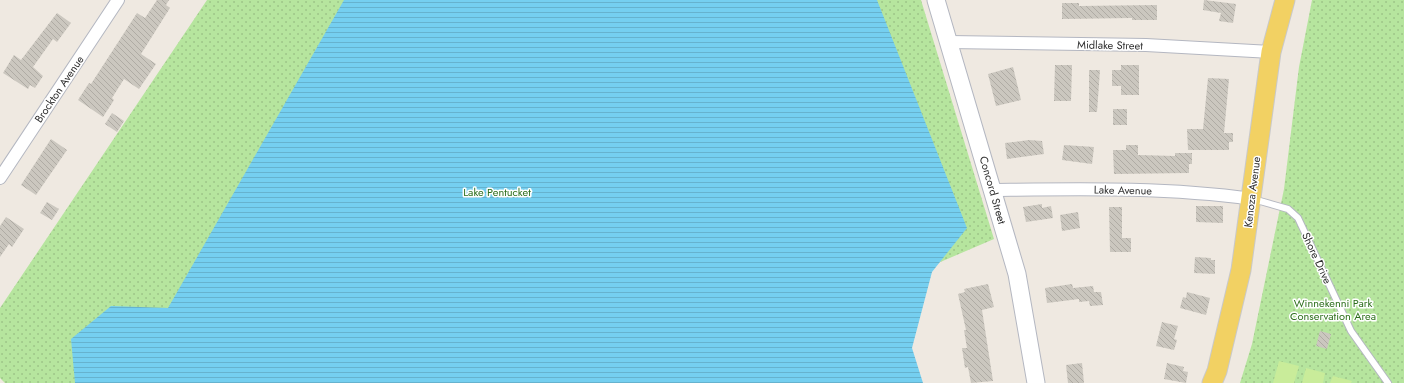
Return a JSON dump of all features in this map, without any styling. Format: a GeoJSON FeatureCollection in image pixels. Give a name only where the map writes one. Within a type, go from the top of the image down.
{"type":"FeatureCollection","features":[{"type":"Feature","properties":{"kind":"main road","name":"Concord Street"},"geometry":{"type":"LineString","coordinates":[[936,0],[1017,274],[1036,383]]}},
{"type":"Feature","properties":{"kind":"main road","name":"Kenoza Avenue"},"geometry":{"type":"LineString","coordinates":[[1212,383],[1217,371],[1241,270],[1252,199],[1271,52],[1285,0]]}},
{"type":"Feature","properties":{"kind":"street","name":"Brockton Avenue"},"geometry":{"type":"LineString","coordinates":[[0,178],[118,0]]}},
{"type":"Feature","properties":{"kind":"street","name":"Midlake Street"},"geometry":{"type":"LineString","coordinates":[[949,42],[1146,46],[1271,52]]}},
{"type":"Feature","properties":{"kind":"street","name":"Lake Avenue"},"geometry":{"type":"LineString","coordinates":[[993,190],[1142,190],[1212,193],[1252,199]]}},
{"type":"Feature","properties":{"kind":"lane","name":"Shore Drive"},"geometry":{"type":"LineString","coordinates":[[1252,199],[1288,208],[1298,218],[1351,330],[1388,383]]}},
{"type":"Feature","properties":{"kind":"green space","name":"Lake Pentucket"},"geometry":{"type":"Polygon","coordinates":[[[207,0],[921,0],[994,239],[924,269],[906,350],[916,383],[5,383],[0,378],[0,308],[207,0]]]}},
{"type":"Feature","properties":{"kind":"green space","name":"Winnekenni Park Conservation Area"},"geometry":{"type":"Polygon","coordinates":[[[1312,0],[1404,0],[1404,383],[1240,383],[1252,344],[1284,189],[1299,67],[1312,0]]]}},
{"type":"Feature","properties":{"kind":"green space"},"geometry":{"type":"Polygon","coordinates":[[[1279,361],[1299,366],[1294,383],[1273,383],[1279,361]]]}},
{"type":"Feature","properties":{"kind":"green space"},"geometry":{"type":"Polygon","coordinates":[[[1306,368],[1325,373],[1323,383],[1302,383],[1306,368]]]}},
{"type":"Feature","properties":{"kind":"green space"},"geometry":{"type":"Polygon","coordinates":[[[1333,376],[1352,381],[1351,383],[1330,383],[1333,376]]]}},
{"type":"Feature","properties":{"kind":"water","name":"Lake Pentucket"},"geometry":{"type":"Polygon","coordinates":[[[344,0],[877,0],[967,228],[932,272],[912,348],[923,383],[75,383],[71,339],[111,306],[168,308],[344,0]]]}},
{"type":"Feature","properties":{"kind":"building"},"geometry":{"type":"Polygon","coordinates":[[[157,0],[169,0],[166,5],[170,8],[141,54],[156,64],[139,89],[124,79],[112,98],[114,100],[103,117],[78,100],[89,83],[91,84],[137,13],[145,18],[157,0]]]}},
{"type":"Feature","properties":{"kind":"building"},"geometry":{"type":"Polygon","coordinates":[[[1204,0],[1236,4],[1233,23],[1219,21],[1221,13],[1203,10],[1204,0]]]}},
{"type":"Feature","properties":{"kind":"building"},"geometry":{"type":"Polygon","coordinates":[[[1062,3],[1079,3],[1079,6],[1157,5],[1157,20],[1132,20],[1132,18],[1062,19],[1062,3]]]}},
{"type":"Feature","properties":{"kind":"building"},"geometry":{"type":"Polygon","coordinates":[[[57,13],[71,23],[57,42],[53,39],[33,67],[43,76],[35,88],[30,85],[28,89],[3,73],[14,55],[21,60],[57,13]]]}},
{"type":"Feature","properties":{"kind":"building"},"geometry":{"type":"Polygon","coordinates":[[[1055,65],[1072,65],[1071,101],[1054,101],[1055,65]]]}},
{"type":"Feature","properties":{"kind":"building"},"geometry":{"type":"Polygon","coordinates":[[[1121,65],[1139,65],[1139,95],[1121,95],[1121,86],[1112,86],[1112,70],[1121,70],[1121,65]]]}},
{"type":"Feature","properties":{"kind":"building"},"geometry":{"type":"Polygon","coordinates":[[[1013,67],[1021,100],[996,106],[988,74],[1013,67]]]}},
{"type":"Feature","properties":{"kind":"building"},"geometry":{"type":"Polygon","coordinates":[[[1089,70],[1100,70],[1097,112],[1089,112],[1089,70]]]}},
{"type":"Feature","properties":{"kind":"building"},"geometry":{"type":"Polygon","coordinates":[[[1208,78],[1229,79],[1224,133],[1233,133],[1233,142],[1229,142],[1229,150],[1188,150],[1187,129],[1203,129],[1208,78]]]}},
{"type":"Feature","properties":{"kind":"building"},"geometry":{"type":"Polygon","coordinates":[[[1113,109],[1127,109],[1127,125],[1113,125],[1113,109]]]}},
{"type":"Feature","properties":{"kind":"building"},"geometry":{"type":"Polygon","coordinates":[[[112,113],[124,121],[117,132],[105,124],[112,113]]]}},
{"type":"Feature","properties":{"kind":"building"},"geometry":{"type":"Polygon","coordinates":[[[51,139],[67,150],[36,195],[21,185],[51,139]]]}},
{"type":"Feature","properties":{"kind":"building"},"geometry":{"type":"Polygon","coordinates":[[[1029,140],[1042,141],[1044,154],[1007,159],[1005,143],[1029,140]]]}},
{"type":"Feature","properties":{"kind":"building"},"geometry":{"type":"Polygon","coordinates":[[[1064,145],[1094,147],[1092,164],[1062,160],[1064,145]]]}},
{"type":"Feature","properties":{"kind":"building"},"geometry":{"type":"Polygon","coordinates":[[[1126,145],[1138,145],[1138,155],[1175,156],[1175,153],[1192,153],[1192,164],[1189,164],[1189,173],[1114,174],[1113,150],[1126,150],[1126,145]]]}},
{"type":"Feature","properties":{"kind":"building"},"geometry":{"type":"Polygon","coordinates":[[[47,202],[59,209],[52,220],[40,213],[47,202]]]}},
{"type":"Feature","properties":{"kind":"building"},"geometry":{"type":"Polygon","coordinates":[[[1042,204],[1042,208],[1051,206],[1053,218],[1026,222],[1023,207],[1042,204]]]}},
{"type":"Feature","properties":{"kind":"building"},"geometry":{"type":"Polygon","coordinates":[[[1196,206],[1223,206],[1223,223],[1196,222],[1196,206]]]}},
{"type":"Feature","properties":{"kind":"building"},"geometry":{"type":"Polygon","coordinates":[[[1109,207],[1122,207],[1122,238],[1131,238],[1131,252],[1110,252],[1109,207]]]}},
{"type":"Feature","properties":{"kind":"building"},"geometry":{"type":"Polygon","coordinates":[[[1078,212],[1080,228],[1062,231],[1060,215],[1078,212]]]}},
{"type":"Feature","properties":{"kind":"building"},"geometry":{"type":"Polygon","coordinates":[[[6,217],[24,229],[12,247],[9,244],[0,257],[0,226],[6,217]]]}},
{"type":"Feature","properties":{"kind":"building"},"geometry":{"type":"Polygon","coordinates":[[[1195,257],[1211,258],[1211,260],[1215,260],[1215,274],[1194,273],[1195,257]]]}},
{"type":"Feature","properties":{"kind":"building"},"geometry":{"type":"Polygon","coordinates":[[[988,284],[994,307],[982,310],[993,381],[971,383],[968,367],[965,368],[962,348],[967,348],[964,330],[966,330],[958,294],[965,292],[964,289],[988,284]]]}},
{"type":"Feature","properties":{"kind":"building"},"geometry":{"type":"Polygon","coordinates":[[[1072,284],[1073,288],[1093,286],[1094,292],[1101,292],[1103,305],[1090,306],[1089,301],[1079,302],[1079,299],[1047,303],[1045,288],[1072,284]]]}},
{"type":"Feature","properties":{"kind":"building"},"geometry":{"type":"Polygon","coordinates":[[[1187,292],[1210,298],[1206,315],[1180,308],[1183,297],[1186,298],[1187,292]]]}},
{"type":"Feature","properties":{"kind":"building"},"geometry":{"type":"Polygon","coordinates":[[[1162,322],[1178,326],[1174,339],[1177,340],[1174,350],[1156,346],[1162,322]]]}},
{"type":"Feature","properties":{"kind":"building"},"geometry":{"type":"Polygon","coordinates":[[[1320,331],[1331,334],[1327,349],[1316,346],[1320,331]]]}},
{"type":"Feature","properties":{"kind":"building"},"geometry":{"type":"Polygon","coordinates":[[[1082,363],[1084,383],[1068,383],[1066,365],[1082,363]]]}},
{"type":"Feature","properties":{"kind":"building"},"geometry":{"type":"Polygon","coordinates":[[[1167,363],[1184,367],[1183,371],[1188,372],[1186,383],[1164,379],[1167,363]]]}}]}
